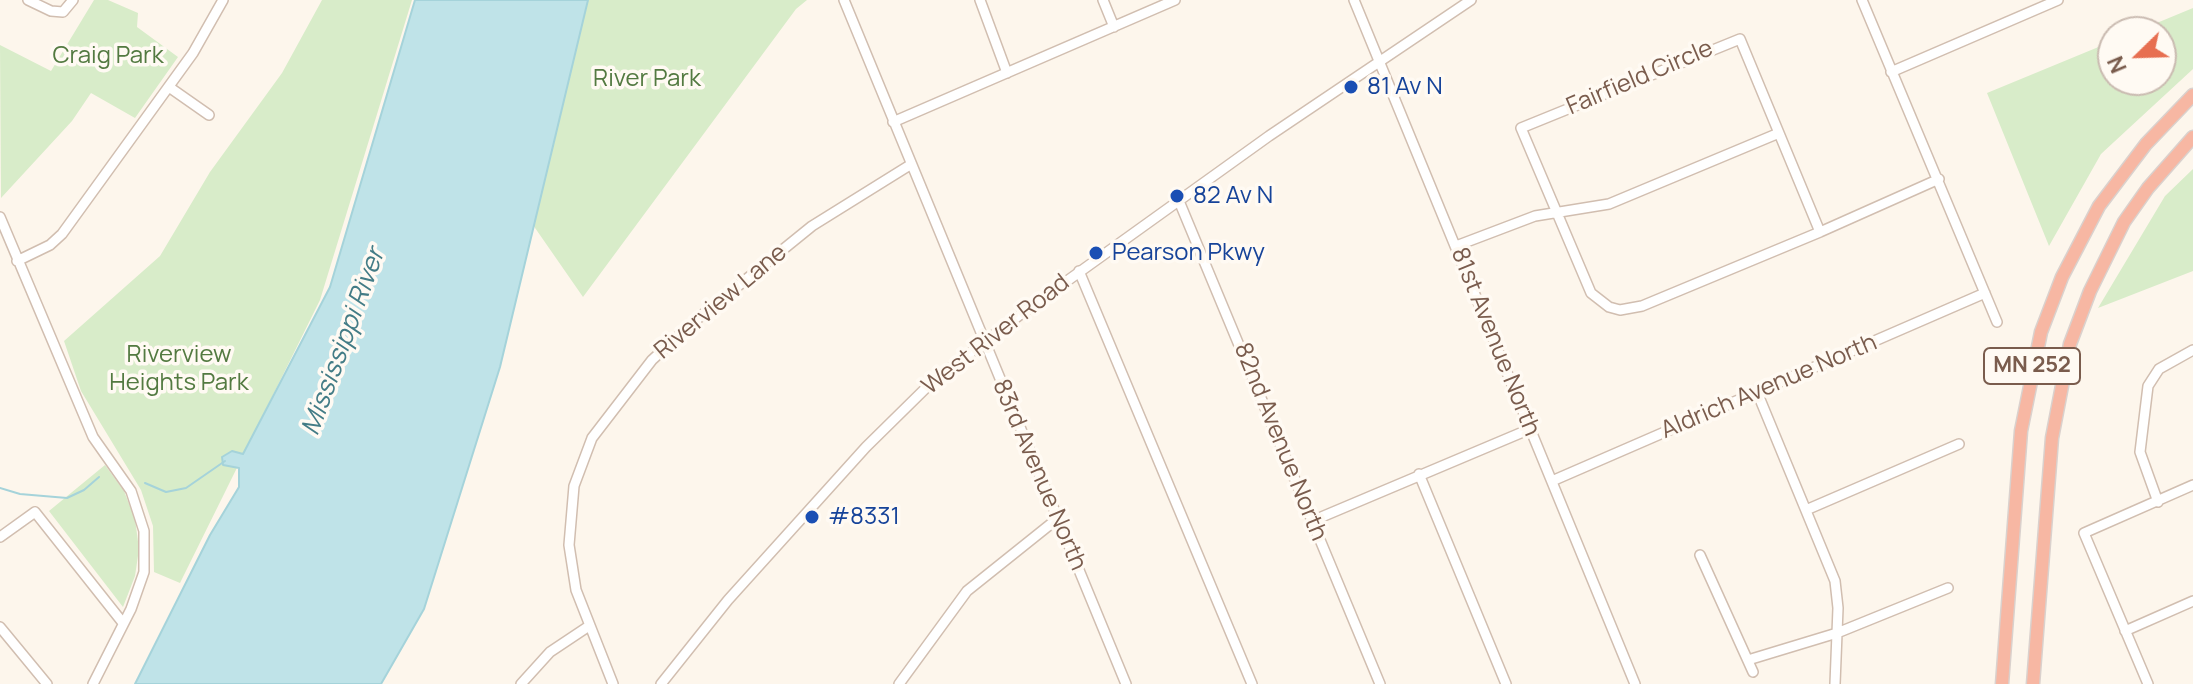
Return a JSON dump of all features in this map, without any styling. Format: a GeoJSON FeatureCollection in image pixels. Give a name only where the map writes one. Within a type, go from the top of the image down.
{"type":"FeatureCollection","features":[{"type":"Feature","properties":{"kind":"highway","name":"MN 252"},"geometry":{"type":"LineString","coordinates":[[2002,684],[2021,431],[2041,332],[2062,277],[2099,206],[2146,144],[2193,95]]}},
{"type":"Feature","properties":{"kind":"highway","name":"MN 252"},"geometry":{"type":"LineString","coordinates":[[2033,684],[2052,438],[2070,344],[2090,291],[2124,222],[2162,171],[2193,137]]}},
{"type":"Feature","properties":{"kind":"street"},"geometry":{"type":"LineString","coordinates":[[28,0],[51,11],[63,12],[73,0]]}},
{"type":"Feature","properties":{"kind":"street"},"geometry":{"type":"LineString","coordinates":[[17,261],[50,245],[62,234],[169,87],[223,0]]}},
{"type":"Feature","properties":{"kind":"street","name":"83rd Avenue North"},"geometry":{"type":"LineString","coordinates":[[844,0],[1126,684]]}},
{"type":"Feature","properties":{"kind":"street"},"geometry":{"type":"LineString","coordinates":[[980,0],[1007,73]]}},
{"type":"Feature","properties":{"kind":"street"},"geometry":{"type":"LineString","coordinates":[[1103,0],[1114,27]]}},
{"type":"Feature","properties":{"kind":"street"},"geometry":{"type":"LineString","coordinates":[[893,122],[1175,0]]}},
{"type":"Feature","properties":{"kind":"street","name":"81st Avenue North"},"geometry":{"type":"LineString","coordinates":[[1354,0],[1635,684]]}},
{"type":"Feature","properties":{"kind":"street","name":"West River Road"},"geometry":{"type":"LineString","coordinates":[[661,684],[709,622],[884,427],[930,384],[1079,271],[1378,59],[1471,0]]}},
{"type":"Feature","properties":{"kind":"street"},"geometry":{"type":"LineString","coordinates":[[1862,0],[1997,322]]}},
{"type":"Feature","properties":{"kind":"street"},"geometry":{"type":"LineString","coordinates":[[1891,72],[2058,0]]}},
{"type":"Feature","properties":{"kind":"street","name":"Fairfield Circle"},"geometry":{"type":"LineString","coordinates":[[1556,213],[1521,128],[1740,39],[1820,232]]}},
{"type":"Feature","properties":{"kind":"street"},"geometry":{"type":"LineString","coordinates":[[169,87],[209,115]]}},
{"type":"Feature","properties":{"kind":"street"},"geometry":{"type":"LineString","coordinates":[[1456,246],[1528,218],[1609,204],[1779,133]]}},
{"type":"Feature","properties":{"kind":"street","name":"Riverview Lane"},"geometry":{"type":"LineString","coordinates":[[613,684],[576,590],[568,528],[574,486],[592,438],[652,360],[812,226],[910,165]]}},
{"type":"Feature","properties":{"kind":"street"},"geometry":{"type":"LineString","coordinates":[[1556,213],[1591,293],[1609,307],[1620,310],[1642,306],[1939,179]]}},
{"type":"Feature","properties":{"kind":"street","name":"82nd Avenue North"},"geometry":{"type":"LineString","coordinates":[[1179,201],[1380,684]]}},
{"type":"Feature","properties":{"kind":"street"},"geometry":{"type":"LineString","coordinates":[[0,217],[93,437],[138,506],[146,559],[138,591],[93,684]]}},
{"type":"Feature","properties":{"kind":"street"},"geometry":{"type":"LineString","coordinates":[[1079,271],[1252,684]]}},
{"type":"Feature","properties":{"kind":"street","name":"Aldrich Avenue North"},"geometry":{"type":"LineString","coordinates":[[1552,481],[1985,293]]}},
{"type":"Feature","properties":{"kind":"street"},"geometry":{"type":"LineString","coordinates":[[2158,502],[2140,452],[2148,386],[2159,369],[2193,350]]}},
{"type":"Feature","properties":{"kind":"street"},"geometry":{"type":"LineString","coordinates":[[1757,392],[1835,581],[1835,684]]}},
{"type":"Feature","properties":{"kind":"street"},"geometry":{"type":"LineString","coordinates":[[1312,521],[1530,429]]}},
{"type":"Feature","properties":{"kind":"street"},"geometry":{"type":"LineString","coordinates":[[1806,510],[1959,444]]}},
{"type":"Feature","properties":{"kind":"street"},"geometry":{"type":"LineString","coordinates":[[1419,474],[1506,684]]}},
{"type":"Feature","properties":{"kind":"street"},"geometry":{"type":"LineString","coordinates":[[2148,684],[2084,533],[2193,485]]}},
{"type":"Feature","properties":{"kind":"street"},"geometry":{"type":"LineString","coordinates":[[0,537],[35,512],[123,623]]}},
{"type":"Feature","properties":{"kind":"street"},"geometry":{"type":"LineString","coordinates":[[899,684],[967,591],[1057,519]]}},
{"type":"Feature","properties":{"kind":"street"},"geometry":{"type":"LineString","coordinates":[[1700,555],[1753,672]]}},
{"type":"Feature","properties":{"kind":"street"},"geometry":{"type":"LineString","coordinates":[[1748,660],[1837,633],[1948,588]]}},
{"type":"Feature","properties":{"kind":"street"},"geometry":{"type":"LineString","coordinates":[[2125,631],[2193,601]]}},
{"type":"Feature","properties":{"kind":"street"},"geometry":{"type":"LineString","coordinates":[[521,684],[550,652],[589,626]]}},
{"type":"Feature","properties":{"kind":"street"},"geometry":{"type":"LineString","coordinates":[[0,627],[47,684]]}},
{"type":"Feature","properties":{"kind":"green space","name":"Craig Park"},"geometry":{"type":"Polygon","coordinates":[[[94,0],[108,0],[138,13],[137,27],[178,57],[135,118],[91,93],[72,121],[1,198],[0,45],[51,71],[94,0]]]}},
{"type":"Feature","properties":{"kind":"green space","name":"Riverview Heights Park"},"geometry":{"type":"Polygon","coordinates":[[[322,0],[412,0],[320,300],[180,583],[154,572],[153,526],[141,490],[81,391],[64,341],[160,256],[210,172],[282,73],[322,0]]]}},
{"type":"Feature","properties":{"kind":"green space","name":"River Park"},"geometry":{"type":"Polygon","coordinates":[[[588,0],[807,0],[796,9],[583,297],[533,225],[588,0]]]}},
{"type":"Feature","properties":{"kind":"green space"},"geometry":{"type":"Polygon","coordinates":[[[2193,8],[2193,69],[2177,84],[2177,16],[2174,16],[2193,8]]]}},
{"type":"Feature","properties":{"kind":"green space"},"geometry":{"type":"Polygon","coordinates":[[[2097,48],[2097,96],[2164,96],[2101,154],[2049,246],[1987,93],[2097,48]]]}},
{"type":"Feature","properties":{"kind":"green space"},"geometry":{"type":"Polygon","coordinates":[[[2193,169],[2193,271],[2098,308],[2165,196],[2193,169]]]}},
{"type":"Feature","properties":{"kind":"green space"},"geometry":{"type":"Polygon","coordinates":[[[105,465],[124,491],[135,519],[139,549],[135,576],[123,607],[49,511],[105,465]]]}},
{"type":"Feature","properties":{"kind":"water","name":"Mississippi River"},"geometry":{"type":"Polygon","coordinates":[[[415,0],[588,0],[500,367],[424,609],[381,684],[135,684],[210,535],[239,487],[239,468],[223,465],[222,457],[232,451],[243,454],[330,287],[415,0]]]}},
{"type":"Feature","properties":{"kind":"waterway"},"geometry":{"type":"LineString","coordinates":[[145,483],[166,492],[186,488],[225,461]]}},
{"type":"Feature","properties":{"kind":"waterway"},"geometry":{"type":"LineString","coordinates":[[0,488],[20,494],[67,498],[84,490],[99,477]]}},
{"type":"Feature","properties":{"kind":"place","name":"81 Av N"},"geometry":{"type":"Point","coordinates":[1351,87]}},
{"type":"Feature","properties":{"kind":"place","name":"82 Av N"},"geometry":{"type":"Point","coordinates":[1177,196]}},
{"type":"Feature","properties":{"kind":"place","name":"Pearson Pkwy"},"geometry":{"type":"Point","coordinates":[1096,253]}},
{"type":"Feature","properties":{"kind":"place","name":"#8331"},"geometry":{"type":"Point","coordinates":[812,517]}}]}
